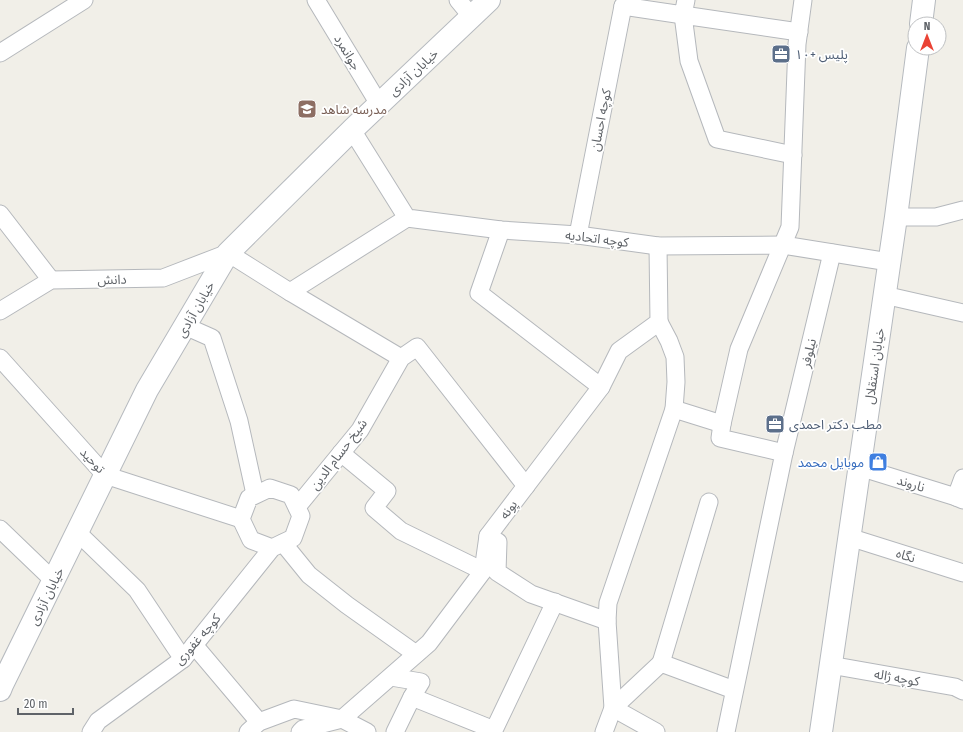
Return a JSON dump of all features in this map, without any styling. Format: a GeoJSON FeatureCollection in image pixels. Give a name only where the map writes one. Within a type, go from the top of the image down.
{"type":"FeatureCollection","features":[{"type":"Feature","properties":{"kind":"street"},"geometry":{"type":"LineString","coordinates":[[0,53],[84,0]]}},
{"type":"Feature","properties":{"kind":"street","name":"جوانمرد"},"geometry":{"type":"LineString","coordinates":[[316,0],[379,104]]}},
{"type":"Feature","properties":{"kind":"street"},"geometry":{"type":"LineString","coordinates":[[458,0],[472,17]]}},
{"type":"Feature","properties":{"kind":"street","name":"خیابان آزادی"},"geometry":{"type":"LineString","coordinates":[[0,690],[147,390],[228,253],[352,130],[489,0]]}},
{"type":"Feature","properties":{"kind":"street"},"geometry":{"type":"LineString","coordinates":[[784,454],[720,438],[739,350],[790,227],[797,44],[803,0]]}},
{"type":"Feature","properties":{"kind":"street"},"geometry":{"type":"LineString","coordinates":[[922,16],[924,0]]}},
{"type":"Feature","properties":{"kind":"street"},"geometry":{"type":"LineString","coordinates":[[619,3],[685,8],[799,32]]}},
{"type":"Feature","properties":{"kind":"street","name":"کوچه احسان"},"geometry":{"type":"LineString","coordinates":[[578,235],[619,3]]}},
{"type":"Feature","properties":{"kind":"street"},"geometry":{"type":"LineString","coordinates":[[685,8],[689,61],[717,139],[793,155]]}},
{"type":"Feature","properties":{"kind":"street","name":"خیابان استقلال"},"geometry":{"type":"LineString","coordinates":[[821,732],[896,217],[917,56]]}},
{"type":"Feature","properties":{"kind":"street"},"geometry":{"type":"LineString","coordinates":[[290,292],[407,218],[352,130]]}},
{"type":"Feature","properties":{"kind":"street"},"geometry":{"type":"LineString","coordinates":[[896,217],[936,217],[963,210]]}},
{"type":"Feature","properties":{"kind":"street"},"geometry":{"type":"LineString","coordinates":[[0,214],[51,280],[0,311]]}},
{"type":"Feature","properties":{"kind":"street","name":"کوچه اتحادیه"},"geometry":{"type":"LineString","coordinates":[[407,218],[501,230],[578,235],[658,246],[783,245],[889,262]]}},
{"type":"Feature","properties":{"kind":"street"},"geometry":{"type":"LineString","coordinates":[[501,230],[478,293],[601,387]]}},
{"type":"Feature","properties":{"kind":"street"},"geometry":{"type":"LineString","coordinates":[[604,732],[613,708],[607,621],[608,603],[674,408],[676,382],[675,356],[659,322],[658,246]]}},
{"type":"Feature","properties":{"kind":"street"},"geometry":{"type":"LineString","coordinates":[[228,253],[400,358],[417,347],[526,486]]}},
{"type":"Feature","properties":{"kind":"street","name":"دانش"},"geometry":{"type":"LineString","coordinates":[[51,280],[163,278],[228,253]]}},
{"type":"Feature","properties":{"kind":"street","name":"نیلوفر"},"geometry":{"type":"LineString","coordinates":[[726,732],[784,454],[832,253]]}},
{"type":"Feature","properties":{"kind":"street"},"geometry":{"type":"LineString","coordinates":[[884,295],[963,313]]}},
{"type":"Feature","properties":{"kind":"street","name":"پونه"},"geometry":{"type":"LineString","coordinates":[[300,732],[303,729],[342,719],[429,643],[483,571],[488,536],[601,387],[618,351],[659,322]]}},
{"type":"Feature","properties":{"kind":"street"},"geometry":{"type":"LineString","coordinates":[[185,326],[212,338],[239,421],[255,494]]}},
{"type":"Feature","properties":{"kind":"street","name":"توحید"},"geometry":{"type":"LineString","coordinates":[[0,358],[105,475],[241,519]]}},
{"type":"Feature","properties":{"kind":"street","name":"شیخ حسام الدین"},"geometry":{"type":"LineString","coordinates":[[297,507],[360,430],[400,358]]}},
{"type":"Feature","properties":{"kind":"street"},"geometry":{"type":"LineString","coordinates":[[674,408],[722,424]]}},
{"type":"Feature","properties":{"kind":"street"},"geometry":{"type":"LineString","coordinates":[[341,453],[387,490],[374,508],[400,532],[483,571]]}},
{"type":"Feature","properties":{"kind":"street","name":"ناروند"},"geometry":{"type":"LineString","coordinates":[[859,467],[959,498]]}},
{"type":"Feature","properties":{"kind":"street"},"geometry":{"type":"LineString","coordinates":[[959,498],[963,478]]}},
{"type":"Feature","properties":{"kind":"street"},"geometry":{"type":"LineString","coordinates":[[278,545],[293,538],[301,516],[291,495],[270,488],[249,498],[241,519],[251,540],[278,545],[310,575],[347,605],[416,654]]}},
{"type":"Feature","properties":{"kind":"street"},"geometry":{"type":"LineString","coordinates":[[613,708],[661,663],[708,502]]}},
{"type":"Feature","properties":{"kind":"street"},"geometry":{"type":"LineString","coordinates":[[0,529],[53,580]]}},
{"type":"Feature","properties":{"kind":"street"},"geometry":{"type":"LineString","coordinates":[[77,532],[137,590],[183,659]]}},
{"type":"Feature","properties":{"kind":"street"},"geometry":{"type":"LineString","coordinates":[[488,536],[498,542],[497,572],[531,594],[607,621]]}},
{"type":"Feature","properties":{"kind":"street","name":"نگاه"},"geometry":{"type":"LineString","coordinates":[[849,537],[963,574]]}},
{"type":"Feature","properties":{"kind":"street","name":"کوچه غفوری"},"geometry":{"type":"LineString","coordinates":[[91,732],[98,721],[183,659],[278,545]]}},
{"type":"Feature","properties":{"kind":"street"},"geometry":{"type":"LineString","coordinates":[[412,697],[494,731],[554,602]]}},
{"type":"Feature","properties":{"kind":"street"},"geometry":{"type":"LineString","coordinates":[[194,645],[254,727],[294,709],[342,719],[367,732]]}},
{"type":"Feature","properties":{"kind":"street"},"geometry":{"type":"LineString","coordinates":[[661,663],[734,690]]}},
{"type":"Feature","properties":{"kind":"street","name":"کوچه ژاله"},"geometry":{"type":"LineString","coordinates":[[830,665],[955,687],[963,692]]}},
{"type":"Feature","properties":{"kind":"street"},"geometry":{"type":"LineString","coordinates":[[391,677],[421,682],[412,697],[396,732]]}},
{"type":"Feature","properties":{"kind":"street"},"geometry":{"type":"LineString","coordinates":[[613,708],[656,732]]}},
{"type":"Feature","properties":{"kind":"place","name":"پلیس +۱۰"},"geometry":{"type":"Point","coordinates":[781,54]}},
{"type":"Feature","properties":{"kind":"place","name":"مدرسه شاهد"},"geometry":{"type":"Point","coordinates":[307,109]}},
{"type":"Feature","properties":{"kind":"place","name":"مطب دکتر احمدی"},"geometry":{"type":"Point","coordinates":[775,424]}},
{"type":"Feature","properties":{"kind":"place","name":"موبایل محمد"},"geometry":{"type":"Point","coordinates":[878,462]}}]}
